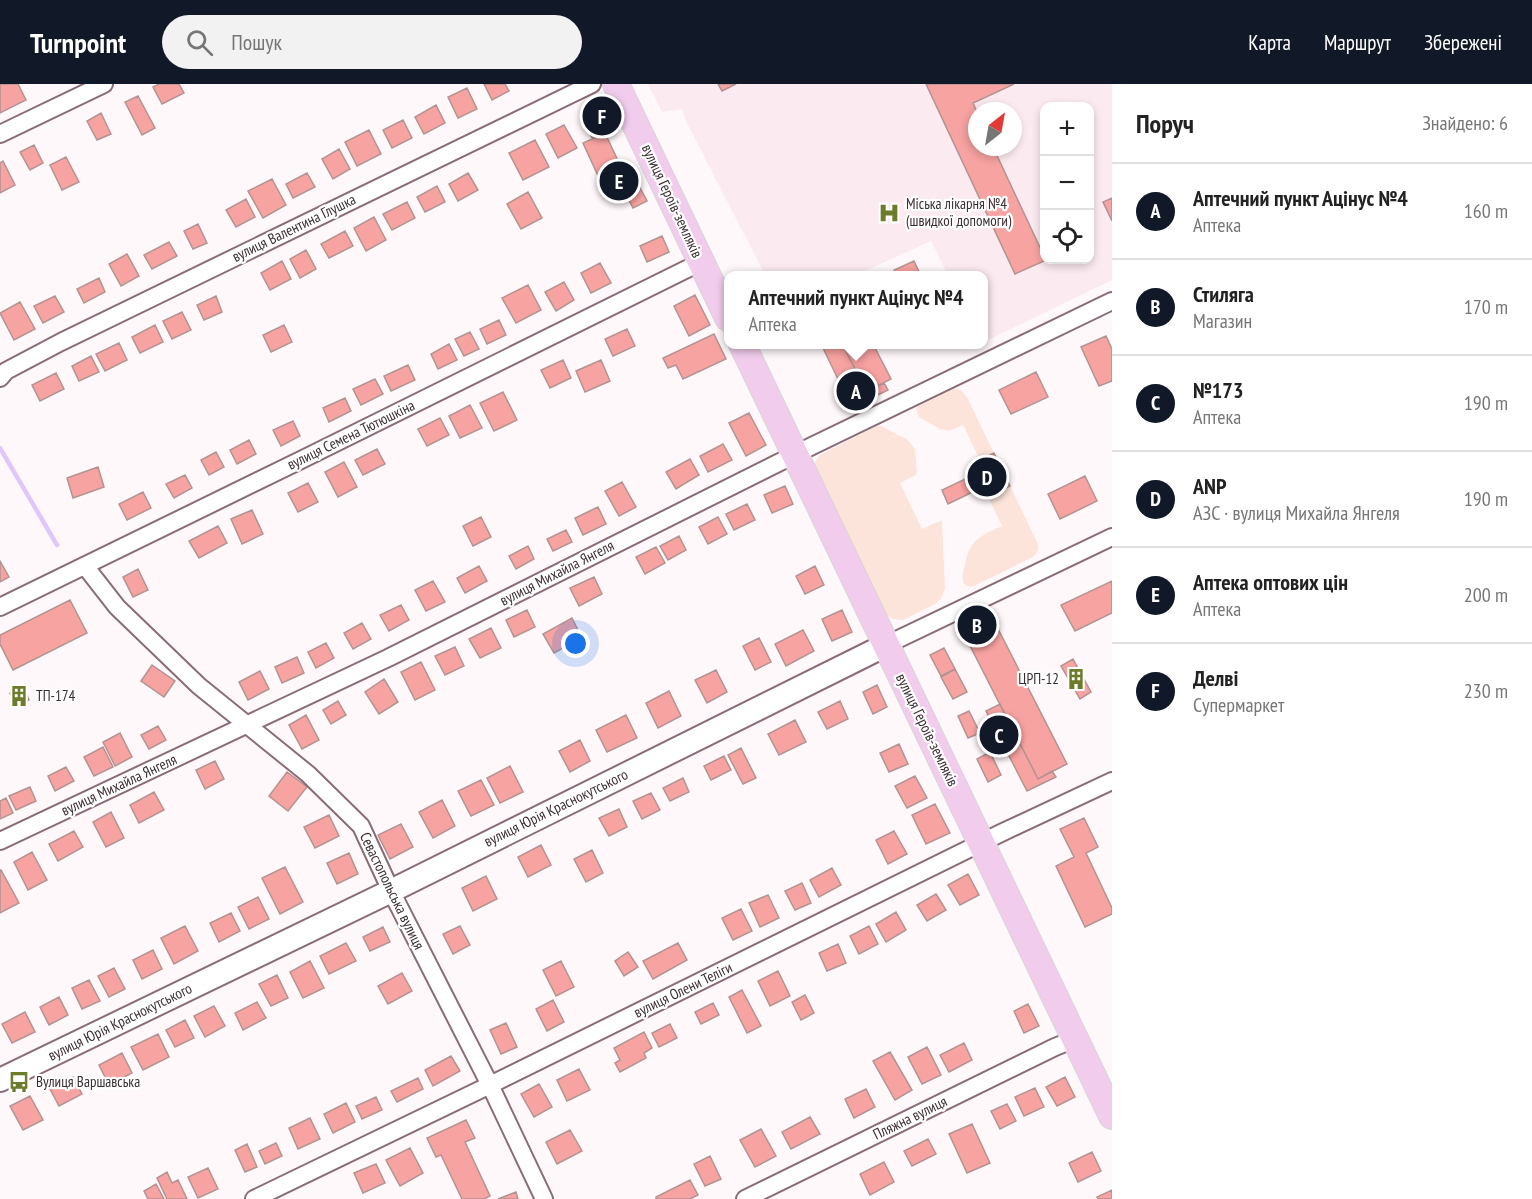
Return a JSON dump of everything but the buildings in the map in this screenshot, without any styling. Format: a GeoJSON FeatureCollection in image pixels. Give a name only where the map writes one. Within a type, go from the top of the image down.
{"type":"FeatureCollection","features":[{"type":"Feature","properties":{"kind":"main road","name":"вулиця Героїв-земляків"},"geometry":{"type":"LineString","coordinates":[[616,84],[724,308]]}},
{"type":"Feature","properties":{"kind":"main road","name":"вулиця Героїв-земляків"},"geometry":{"type":"LineString","coordinates":[[744,349],[1112,1116]]}},
{"type":"Feature","properties":{"kind":"street"},"geometry":{"type":"LineString","coordinates":[[0,134],[104,84]]}},
{"type":"Feature","properties":{"kind":"street","name":"вулиця Валентина Глушка"},"geometry":{"type":"LineString","coordinates":[[0,378],[6,371],[72,337],[592,84]]}},
{"type":"Feature","properties":{"kind":"street","name":"вулиця Семена Тютюшкіна"},"geometry":{"type":"LineString","coordinates":[[0,607],[701,262]]}},
{"type":"Feature","properties":{"kind":"street","name":"вулиця Михайла Янгеля"},"geometry":{"type":"LineString","coordinates":[[0,841],[388,658],[794,455],[1112,301]]}},
{"type":"Feature","properties":{"kind":"street","name":"вулиця Юрія Краснокутського"},"geometry":{"type":"LineString","coordinates":[[0,1080],[391,891],[886,645],[1112,537]]}},
{"type":"Feature","properties":{"kind":"street","name":"Севастопольська вулиця"},"geometry":{"type":"LineString","coordinates":[[85,566],[117,607],[199,686],[308,774],[361,826],[544,1199]]}},
{"type":"Feature","properties":{"kind":"street","name":"вулиця Олени Теліги"},"geometry":{"type":"LineString","coordinates":[[254,1199],[1112,781]]}},
{"type":"Feature","properties":{"kind":"street","name":"Пляжна вулиця"},"geometry":{"type":"LineString","coordinates":[[745,1199],[1075,1039]]}},
{"type":"Feature","properties":{"kind":"shaded area","name":"Міська лікарня №4 (швидкої допомоги)"},"geometry":{"type":"Polygon","coordinates":[[[648,84],[1112,84],[1112,280],[988,340],[988,271],[946,271],[931,241],[865,271],[763,271],[682,109],[662,112],[648,84]]]}},
{"type":"Feature","properties":{"kind":"shaded area"},"geometry":{"type":"Polygon","coordinates":[[[956,389],[961,390],[967,397],[994,453],[980,460],[963,425],[949,431],[940,429],[919,417],[916,409],[956,389]]]}},
{"type":"Feature","properties":{"kind":"shaded area"},"geometry":{"type":"Polygon","coordinates":[[[877,426],[908,440],[915,449],[917,473],[900,483],[922,529],[942,520],[945,589],[935,604],[903,620],[885,615],[815,468],[820,455],[877,426]]]}},
{"type":"Feature","properties":{"kind":"shaded area"},"geometry":{"type":"Polygon","coordinates":[[[1010,486],[1038,544],[1037,552],[1031,558],[970,587],[964,584],[962,577],[969,550],[982,536],[1002,526],[988,497],[1010,486]]]}},
{"type":"Feature","properties":{"kind":"waterway"},"geometry":{"type":"LineString","coordinates":[[0,448],[57,545]]}},
{"type":"Feature","properties":{"kind":"place","name":"Делві"},"geometry":{"type":"Point","coordinates":[602,116]}},
{"type":"Feature","properties":{"kind":"place","name":"Аптека оптових цін"},"geometry":{"type":"Point","coordinates":[619,181]}},
{"type":"Feature","properties":{"kind":"place","name":"Міська лікарня №4 (швидкої допомоги)"},"geometry":{"type":"Point","coordinates":[889,213]}},
{"type":"Feature","properties":{"kind":"place","name":"Аптечний пункт Ацінус №4"},"geometry":{"type":"Point","coordinates":[856,391]}},
{"type":"Feature","properties":{"kind":"place","name":"ANP"},"geometry":{"type":"Point","coordinates":[987,477]}},
{"type":"Feature","properties":{"kind":"place","name":"Стиляга"},"geometry":{"type":"Point","coordinates":[977,625]}},
{"type":"Feature","properties":{"kind":"place","name":"ЦРП-12"},"geometry":{"type":"Point","coordinates":[1076,679]}},
{"type":"Feature","properties":{"kind":"place","name":"ТП-174"},"geometry":{"type":"Point","coordinates":[19,696]}},
{"type":"Feature","properties":{"kind":"place","name":"№173"},"geometry":{"type":"Point","coordinates":[999,735]}},
{"type":"Feature","properties":{"kind":"place","name":"Вулиця Варшавська"},"geometry":{"type":"Point","coordinates":[19,1082]}}]}
